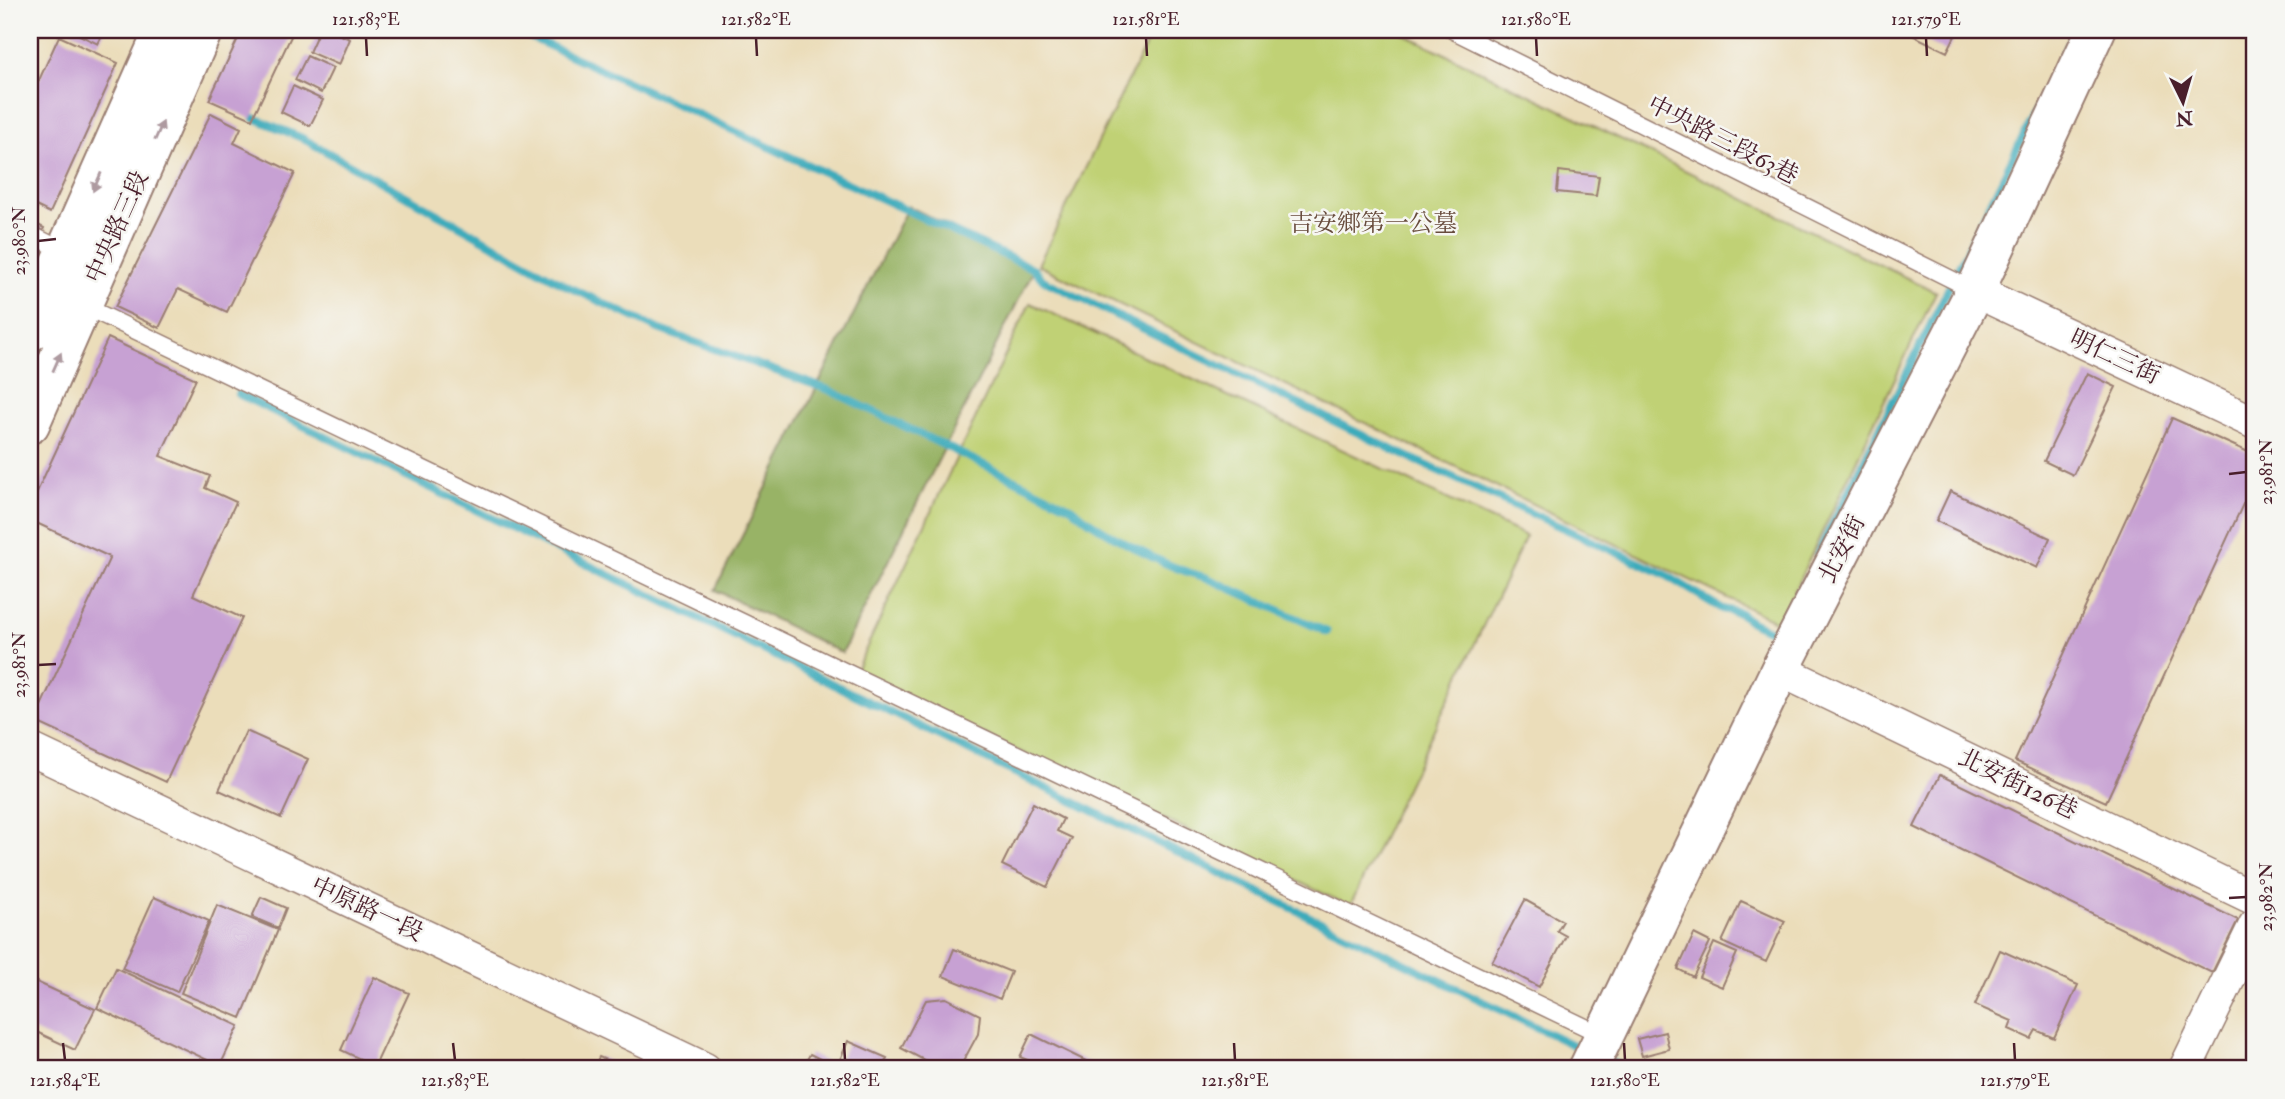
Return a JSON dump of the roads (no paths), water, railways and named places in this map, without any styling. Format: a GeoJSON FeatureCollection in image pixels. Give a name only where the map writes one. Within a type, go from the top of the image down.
{"type":"FeatureCollection","features":[{"type":"Feature","properties":{"kind":"street","name":"中央路三段"},"geometry":{"type":"LineString","coordinates":[[30,331],[164,30]]}},
{"type":"Feature","properties":{"kind":"street","name":"中央路三段"},"geometry":{"type":"LineString","coordinates":[[30,424],[203,30]]}},
{"type":"Feature","properties":{"kind":"street","name":"北安街"},"geometry":{"type":"LineString","coordinates":[[1588,1069],[1780,670],[1975,291],[2096,30]]}},
{"type":"Feature","properties":{"kind":"street","name":"明仁三街"},"geometry":{"type":"LineString","coordinates":[[1975,291],[2255,423]]}},
{"type":"Feature","properties":{"kind":"street","name":"北安街126巷"},"geometry":{"type":"LineString","coordinates":[[1780,670],[2255,899]]}},
{"type":"Feature","properties":{"kind":"street","name":"中原路一段"},"geometry":{"type":"LineString","coordinates":[[30,749],[705,1069]]}},
{"type":"Feature","properties":{"kind":"street"},"geometry":{"type":"LineString","coordinates":[[2185,1069],[2255,925]]}},
{"type":"Feature","properties":{"kind":"lane","name":"中央路三段63巷"},"geometry":{"type":"LineString","coordinates":[[1452,30],[1975,291]]}},
{"type":"Feature","properties":{"kind":"lane"},"geometry":{"type":"LineString","coordinates":[[30,234],[66,251]]}},
{"type":"Feature","properties":{"kind":"lane"},"geometry":{"type":"LineString","coordinates":[[82,305],[1604,1036]]}},
{"type":"Feature","properties":{"kind":"waterway"},"geometry":{"type":"LineString","coordinates":[[515,30],[1034,269],[1043,280],[1393,450],[1666,575],[1722,609],[1740,613],[1751,622],[1779,635]]}},
{"type":"Feature","properties":{"kind":"waterway"},"geometry":{"type":"LineString","coordinates":[[1818,554],[2070,41]]}},
{"type":"Feature","properties":{"kind":"waterway"},"geometry":{"type":"LineString","coordinates":[[254,118],[302,138],[569,287],[658,329],[829,390],[1071,507],[1099,527],[1154,558],[1205,577],[1327,632]]}},
{"type":"Feature","properties":{"kind":"waterway"},"geometry":{"type":"LineString","coordinates":[[238,394],[1585,1051]]}},
{"type":"Feature","properties":{"kind":"waterway"},"geometry":{"type":"LineString","coordinates":[[1603,1059],[1626,1069]]}},
{"type":"Feature","properties":{"kind":"park label","name":"吉安鄉第一公墓"},"geometry":{"type":"Point","coordinates":[1373,223]}}]}
